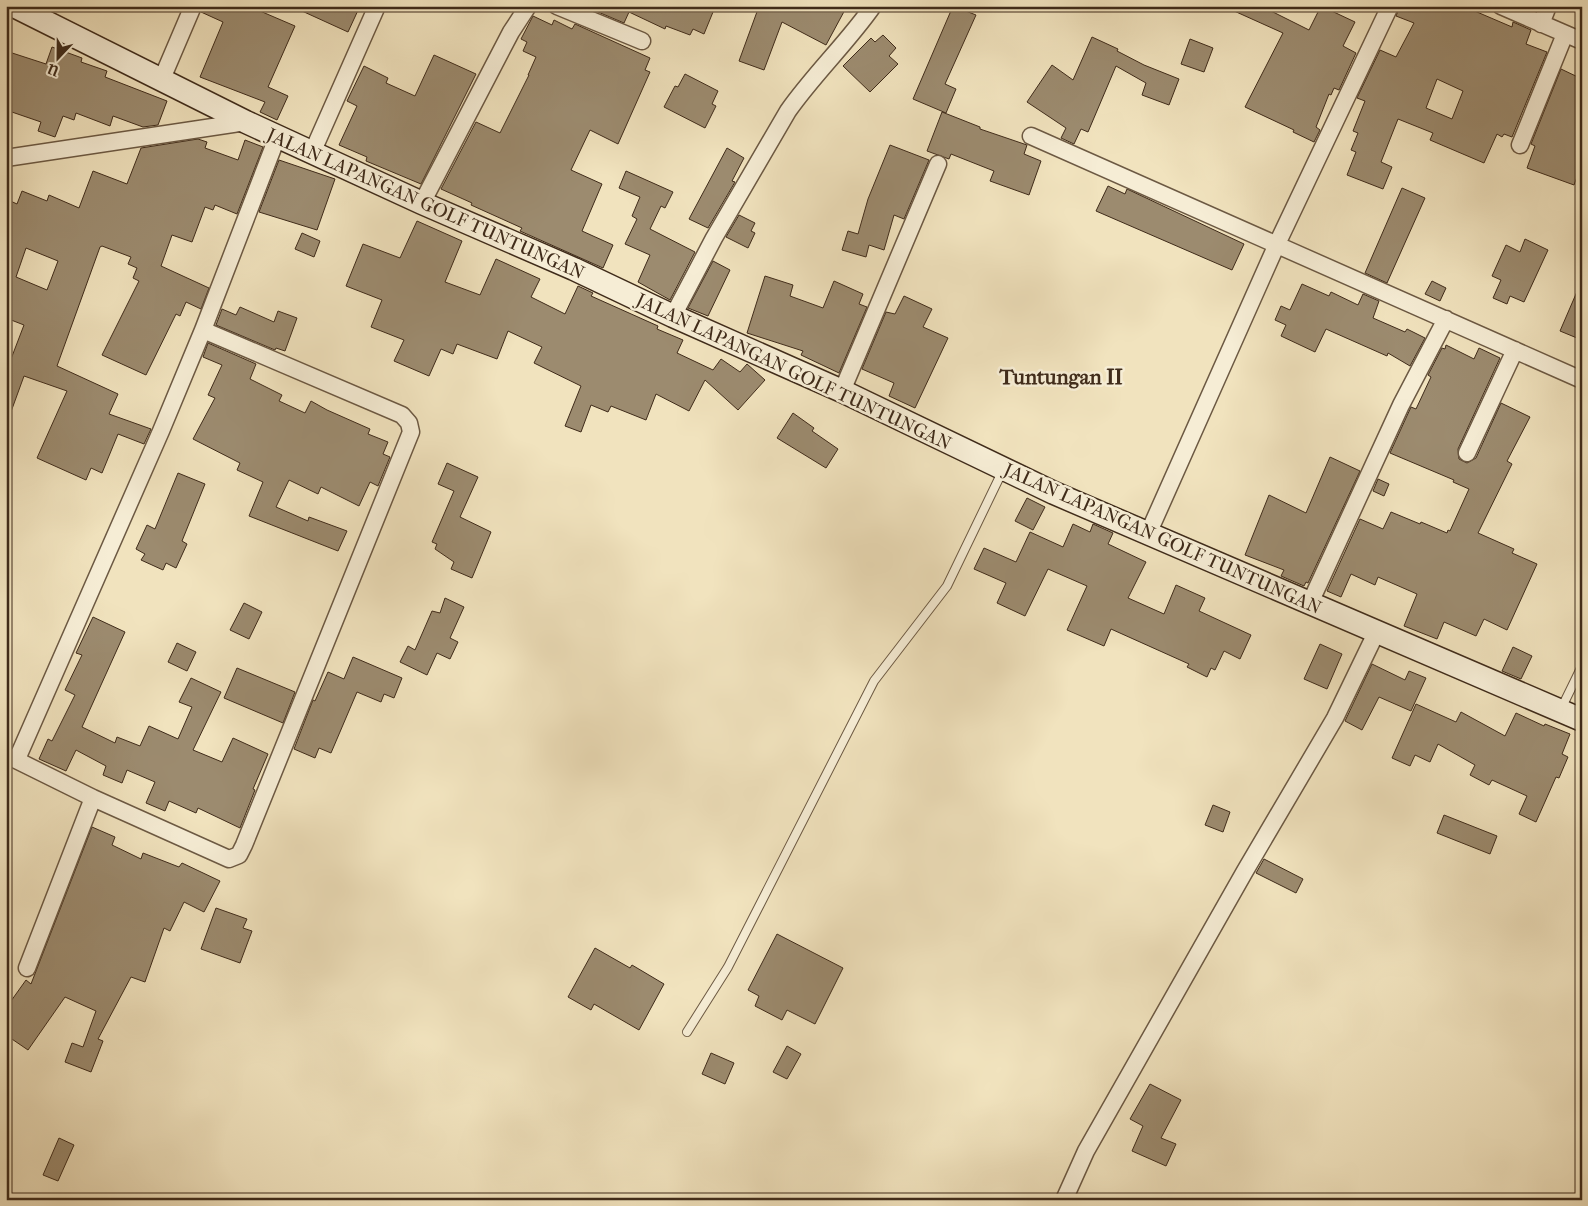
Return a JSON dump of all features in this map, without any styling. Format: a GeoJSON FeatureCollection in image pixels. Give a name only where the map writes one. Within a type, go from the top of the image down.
{"type":"FeatureCollection","features":[{"type":"Feature","properties":{"kind":"street","name":"JALAN LAPANGAN GOLF TUNTUNGAN"},"geometry":{"type":"LineString","coordinates":[[14,6],[161,81],[246,122],[278,135],[312,153],[574,269],[673,316],[842,391],[1148,534],[1582,720]]}},
{"type":"Feature","properties":{"kind":"street"},"geometry":{"type":"LineString","coordinates":[[161,81],[193,6]]}},
{"type":"Feature","properties":{"kind":"street"},"geometry":{"type":"LineString","coordinates":[[312,153],[377,6]]}},
{"type":"Feature","properties":{"kind":"street"},"geometry":{"type":"LineString","coordinates":[[422,203],[511,32],[528,6]]}},
{"type":"Feature","properties":{"kind":"street"},"geometry":{"type":"LineString","coordinates":[[557,6],[642,42]]}},
{"type":"Feature","properties":{"kind":"street"},"geometry":{"type":"LineString","coordinates":[[673,316],[714,238],[788,111],[856,31],[873,6]]}},
{"type":"Feature","properties":{"kind":"street"},"geometry":{"type":"LineString","coordinates":[[1148,534],[1277,244],[1390,6]]}},
{"type":"Feature","properties":{"kind":"street"},"geometry":{"type":"LineString","coordinates":[[1501,6],[1582,41]]}},
{"type":"Feature","properties":{"kind":"street"},"geometry":{"type":"LineString","coordinates":[[1541,24],[1548,6]]}},
{"type":"Feature","properties":{"kind":"street"},"geometry":{"type":"LineString","coordinates":[[1520,145],[1565,34]]}},
{"type":"Feature","properties":{"kind":"street"},"geometry":{"type":"LineString","coordinates":[[6,158],[246,122]]}},
{"type":"Feature","properties":{"kind":"street"},"geometry":{"type":"LineString","coordinates":[[203,330],[402,414],[409,422],[411,432],[239,855],[229,859],[93,798],[12,757],[203,330],[278,135]]}},
{"type":"Feature","properties":{"kind":"street"},"geometry":{"type":"LineString","coordinates":[[1031,136],[1582,380]]}},
{"type":"Feature","properties":{"kind":"street"},"geometry":{"type":"LineString","coordinates":[[842,391],[938,164]]}},
{"type":"Feature","properties":{"kind":"street"},"geometry":{"type":"LineString","coordinates":[[1310,603],[1401,405],[1446,319]]}},
{"type":"Feature","properties":{"kind":"street"},"geometry":{"type":"LineString","coordinates":[[1467,453],[1515,350]]}},
{"type":"Feature","properties":{"kind":"street"},"geometry":{"type":"LineString","coordinates":[[1064,1200],[1096,1134],[1244,871],[1335,718],[1377,631]]}},
{"type":"Feature","properties":{"kind":"street"},"geometry":{"type":"LineString","coordinates":[[27,968],[93,798]]}},
{"type":"Feature","properties":{"kind":"lane"},"geometry":{"type":"LineString","coordinates":[[688,1032],[728,967],[874,682],[947,586],[1004,468]]}},
{"type":"Feature","properties":{"kind":"lane"},"geometry":{"type":"LineString","coordinates":[[1560,711],[1582,666]]}},
{"type":"Feature","properties":{"kind":"building"},"geometry":{"type":"Polygon","coordinates":[[[203,6],[262,6],[260,11],[295,26],[268,87],[288,96],[277,120],[260,112],[265,102],[200,77],[223,22],[201,12],[203,6]]]}},
{"type":"Feature","properties":{"kind":"building"},"geometry":{"type":"Polygon","coordinates":[[[291,6],[360,6],[348,32],[291,6]]]}},
{"type":"Feature","properties":{"kind":"building"},"geometry":{"type":"Polygon","coordinates":[[[584,6],[699,6],[713,12],[704,34],[693,29],[690,35],[666,26],[665,29],[629,12],[624,23],[584,6]]]}},
{"type":"Feature","properties":{"kind":"building"},"geometry":{"type":"Polygon","coordinates":[[[753,6],[847,6],[826,45],[782,22],[764,70],[739,61],[758,9],[753,6]]]}},
{"type":"Feature","properties":{"kind":"building"},"geometry":{"type":"Polygon","coordinates":[[[953,6],[976,15],[945,84],[956,89],[946,113],[913,99],[953,6]]]}},
{"type":"Feature","properties":{"kind":"building"},"geometry":{"type":"Polygon","coordinates":[[[1223,6],[1271,6],[1269,10],[1309,30],[1321,6],[1355,22],[1343,46],[1356,53],[1339,90],[1334,88],[1331,95],[1329,94],[1316,127],[1320,130],[1314,142],[1293,132],[1294,130],[1245,107],[1283,33],[1223,6]]]}},
{"type":"Feature","properties":{"kind":"building"},"geometry":{"type":"Polygon","coordinates":[[[1400,6],[1463,6],[1512,27],[1513,22],[1531,30],[1526,44],[1547,52],[1512,137],[1504,134],[1502,137],[1497,134],[1484,163],[1430,140],[1433,133],[1398,119],[1381,162],[1392,167],[1383,189],[1347,175],[1356,152],[1351,150],[1358,133],[1353,131],[1365,101],[1357,98],[1380,50],[1396,57],[1414,23],[1396,16],[1400,6]],[[1437,79],[1426,108],[1452,119],[1463,91],[1437,79]]]}},
{"type":"Feature","properties":{"kind":"building"},"geometry":{"type":"Polygon","coordinates":[[[533,16],[552,25],[554,20],[572,29],[575,24],[650,58],[645,70],[650,72],[618,144],[590,130],[571,170],[602,184],[582,231],[613,245],[603,268],[520,231],[522,228],[441,189],[476,122],[500,133],[536,57],[523,51],[527,42],[521,39],[533,16]]]}},
{"type":"Feature","properties":{"kind":"building"},"geometry":{"type":"Polygon","coordinates":[[[883,35],[896,48],[889,56],[898,64],[870,92],[843,66],[871,38],[875,42],[883,35]]]}},
{"type":"Feature","properties":{"kind":"building"},"geometry":{"type":"Polygon","coordinates":[[[1092,37],[1118,49],[1117,51],[1144,65],[1179,79],[1169,105],[1142,95],[1146,83],[1116,66],[1088,132],[1081,129],[1074,144],[1061,138],[1066,128],[1027,102],[1052,65],[1073,80],[1092,37]]]}},
{"type":"Feature","properties":{"kind":"building"},"geometry":{"type":"Polygon","coordinates":[[[1190,39],[1213,48],[1204,72],[1181,64],[1190,39]]]}},
{"type":"Feature","properties":{"kind":"building"},"geometry":{"type":"Polygon","coordinates":[[[52,47],[82,58],[81,62],[107,71],[105,77],[167,101],[158,125],[143,127],[113,116],[110,126],[76,113],[74,120],[63,116],[55,137],[38,131],[41,122],[6,110],[6,51],[46,64],[52,47]]]}},
{"type":"Feature","properties":{"kind":"building"},"geometry":{"type":"Polygon","coordinates":[[[434,55],[476,74],[421,184],[366,161],[367,157],[339,145],[357,106],[347,101],[364,66],[388,78],[386,83],[415,96],[434,55]]]}},
{"type":"Feature","properties":{"kind":"building"},"geometry":{"type":"Polygon","coordinates":[[[1561,69],[1582,79],[1582,163],[1574,185],[1527,168],[1535,146],[1531,144],[1561,69]]]}},
{"type":"Feature","properties":{"kind":"building"},"geometry":{"type":"Polygon","coordinates":[[[685,74],[718,91],[712,104],[716,106],[705,128],[664,107],[675,86],[678,87],[685,74]]]}},
{"type":"Feature","properties":{"kind":"building"},"geometry":{"type":"Polygon","coordinates":[[[942,112],[980,127],[980,129],[1027,145],[1024,154],[1041,161],[1029,195],[990,181],[994,171],[951,154],[949,159],[927,151],[942,112]]]}},
{"type":"Feature","properties":{"kind":"building"},"geometry":{"type":"Polygon","coordinates":[[[198,139],[207,142],[205,148],[238,160],[245,140],[263,147],[237,214],[215,205],[213,210],[205,207],[192,242],[172,235],[161,266],[209,288],[201,309],[186,302],[180,316],[176,314],[146,375],[102,355],[139,281],[133,278],[137,268],[128,264],[131,257],[102,246],[100,247],[57,366],[118,394],[109,414],[151,429],[144,444],[118,434],[102,473],[91,468],[86,480],[37,458],[67,391],[24,376],[8,420],[6,420],[6,372],[24,325],[6,318],[6,199],[17,204],[22,191],[47,201],[49,195],[79,208],[93,171],[127,184],[141,148],[198,139]],[[26,248],[16,277],[47,290],[58,261],[26,248]]]}},
{"type":"Feature","properties":{"kind":"building"},"geometry":{"type":"Polygon","coordinates":[[[890,145],[929,160],[904,219],[894,215],[884,250],[869,245],[866,257],[842,250],[848,231],[858,234],[868,199],[890,145]]]}},
{"type":"Feature","properties":{"kind":"building"},"geometry":{"type":"Polygon","coordinates":[[[727,148],[744,158],[732,181],[735,182],[708,228],[689,219],[727,148]]]}},
{"type":"Feature","properties":{"kind":"building"},"geometry":{"type":"Polygon","coordinates":[[[279,160],[335,179],[317,230],[259,212],[279,160]]]}},
{"type":"Feature","properties":{"kind":"building"},"geometry":{"type":"Polygon","coordinates":[[[626,171],[673,192],[665,208],[661,206],[650,229],[695,252],[670,300],[638,282],[650,255],[625,244],[637,219],[632,216],[640,197],[619,188],[626,171]]]}},
{"type":"Feature","properties":{"kind":"building"},"geometry":{"type":"Polygon","coordinates":[[[1108,186],[1125,194],[1127,189],[1244,244],[1232,270],[1096,211],[1108,186]]]}},
{"type":"Feature","properties":{"kind":"building"},"geometry":{"type":"Polygon","coordinates":[[[1402,188],[1425,198],[1387,283],[1365,273],[1402,188]]]}},
{"type":"Feature","properties":{"kind":"building"},"geometry":{"type":"Polygon","coordinates":[[[739,215],[755,223],[751,231],[755,233],[748,248],[726,237],[739,215]]]}},
{"type":"Feature","properties":{"kind":"building"},"geometry":{"type":"Polygon","coordinates":[[[417,221],[462,241],[445,282],[480,295],[496,259],[540,279],[531,297],[565,314],[578,286],[593,293],[591,296],[658,326],[657,329],[683,340],[677,353],[713,370],[721,359],[740,372],[747,364],[765,380],[738,410],[705,380],[689,411],[656,394],[646,420],[611,406],[608,412],[591,405],[581,432],[565,426],[581,386],[534,363],[542,347],[508,331],[497,359],[457,344],[453,354],[441,349],[429,376],[394,361],[404,340],[371,327],[382,300],[346,286],[363,244],[400,258],[417,221]]]}},
{"type":"Feature","properties":{"kind":"building"},"geometry":{"type":"Polygon","coordinates":[[[302,233],[320,241],[314,257],[295,249],[302,233]]]}},
{"type":"Feature","properties":{"kind":"building"},"geometry":{"type":"Polygon","coordinates":[[[1525,239],[1548,250],[1524,302],[1510,296],[1507,304],[1493,298],[1501,280],[1492,276],[1506,245],[1520,252],[1525,239]]]}},
{"type":"Feature","properties":{"kind":"building"},"geometry":{"type":"Polygon","coordinates":[[[713,261],[730,270],[708,316],[688,308],[713,261]]]}},
{"type":"Feature","properties":{"kind":"building"},"geometry":{"type":"Polygon","coordinates":[[[765,276],[793,285],[790,296],[823,308],[834,281],[863,294],[859,304],[867,307],[839,373],[801,355],[803,351],[747,333],[765,276]]]}},
{"type":"Feature","properties":{"kind":"building"},"geometry":{"type":"Polygon","coordinates":[[[1582,280],[1582,326],[1577,338],[1560,331],[1582,280]]]}},
{"type":"Feature","properties":{"kind":"building"},"geometry":{"type":"Polygon","coordinates":[[[1432,281],[1446,288],[1440,301],[1425,294],[1432,281]]]}},
{"type":"Feature","properties":{"kind":"building"},"geometry":{"type":"Polygon","coordinates":[[[1302,284],[1329,296],[1331,292],[1358,305],[1363,294],[1379,301],[1373,318],[1405,332],[1407,329],[1425,338],[1410,366],[1388,353],[1387,356],[1326,329],[1315,352],[1281,336],[1286,325],[1275,320],[1281,306],[1290,310],[1302,284]]]}},
{"type":"Feature","properties":{"kind":"building"},"geometry":{"type":"Polygon","coordinates":[[[904,296],[932,309],[923,327],[948,338],[915,408],[889,396],[894,383],[862,369],[886,312],[895,314],[904,296]]]}},
{"type":"Feature","properties":{"kind":"building"},"geometry":{"type":"Polygon","coordinates":[[[240,307],[274,322],[278,311],[297,318],[285,351],[276,348],[275,350],[216,325],[222,309],[236,315],[240,307]]]}},
{"type":"Feature","properties":{"kind":"building"},"geometry":{"type":"Polygon","coordinates":[[[208,343],[256,364],[250,379],[282,395],[279,401],[305,413],[311,401],[370,429],[368,434],[388,442],[383,454],[390,457],[378,486],[370,482],[359,506],[321,487],[318,494],[289,480],[276,507],[308,521],[309,517],[347,531],[338,551],[249,516],[263,482],[237,470],[240,463],[193,439],[215,398],[208,395],[222,365],[203,357],[208,343]]]}},
{"type":"Feature","properties":{"kind":"building"},"geometry":{"type":"Polygon","coordinates":[[[1446,345],[1474,359],[1479,348],[1500,358],[1458,449],[1459,459],[1467,463],[1476,458],[1501,403],[1530,417],[1507,461],[1512,464],[1478,533],[1514,549],[1512,553],[1537,564],[1507,630],[1484,619],[1476,636],[1444,622],[1437,639],[1404,626],[1417,594],[1378,577],[1375,585],[1351,574],[1341,597],[1327,591],[1360,519],[1383,529],[1391,512],[1447,533],[1448,530],[1450,531],[1469,489],[1453,482],[1454,480],[1390,453],[1411,407],[1416,409],[1431,377],[1428,375],[1442,348],[1445,349],[1446,345]]]}},
{"type":"Feature","properties":{"kind":"building"},"geometry":{"type":"Polygon","coordinates":[[[793,413],[814,428],[812,431],[838,449],[826,468],[777,438],[793,413]]]}},
{"type":"Feature","properties":{"kind":"building"},"geometry":{"type":"Polygon","coordinates":[[[1330,457],[1360,471],[1308,583],[1306,582],[1304,586],[1281,576],[1284,570],[1245,555],[1269,495],[1306,513],[1330,457]]]}},
{"type":"Feature","properties":{"kind":"building"},"geometry":{"type":"Polygon","coordinates":[[[447,463],[478,477],[460,517],[491,532],[472,578],[451,569],[454,562],[435,549],[437,544],[432,542],[454,491],[438,484],[447,463]]]}},
{"type":"Feature","properties":{"kind":"building"},"geometry":{"type":"Polygon","coordinates":[[[178,473],[205,484],[182,541],[187,544],[176,568],[166,563],[163,570],[141,560],[145,554],[136,549],[147,525],[155,529],[178,473]]]}},
{"type":"Feature","properties":{"kind":"building"},"geometry":{"type":"Polygon","coordinates":[[[1378,479],[1389,484],[1384,496],[1373,491],[1378,479]]]}},
{"type":"Feature","properties":{"kind":"building"},"geometry":{"type":"Polygon","coordinates":[[[1027,498],[1045,507],[1033,530],[1015,521],[1027,498]]]}},
{"type":"Feature","properties":{"kind":"building"},"geometry":{"type":"Polygon","coordinates":[[[1073,524],[1090,532],[1093,524],[1113,533],[1108,544],[1146,562],[1128,598],[1164,614],[1176,585],[1205,598],[1199,611],[1251,635],[1240,659],[1224,651],[1215,670],[1211,668],[1207,677],[1187,667],[1189,664],[1111,629],[1104,646],[1067,630],[1087,586],[1048,569],[1025,616],[997,603],[1006,583],[974,569],[984,548],[1016,562],[1030,532],[1063,547],[1073,524]]]}},
{"type":"Feature","properties":{"kind":"building"},"geometry":{"type":"Polygon","coordinates":[[[445,598],[464,607],[450,638],[458,642],[450,659],[437,653],[427,675],[400,662],[408,646],[415,650],[432,611],[440,613],[445,598]]]}},
{"type":"Feature","properties":{"kind":"building"},"geometry":{"type":"Polygon","coordinates":[[[244,603],[262,612],[249,639],[230,630],[244,603]]]}},
{"type":"Feature","properties":{"kind":"building"},"geometry":{"type":"Polygon","coordinates":[[[93,617],[125,632],[82,727],[115,743],[117,737],[140,746],[149,726],[178,739],[192,707],[179,702],[191,678],[221,692],[193,750],[222,762],[233,738],[268,754],[253,789],[255,790],[240,828],[198,808],[196,813],[169,801],[165,811],[146,803],[155,782],[127,770],[122,783],[103,775],[106,766],[76,750],[66,771],[39,759],[48,739],[52,741],[75,695],[65,690],[82,655],[76,653],[93,617]]]}},
{"type":"Feature","properties":{"kind":"building"},"geometry":{"type":"Polygon","coordinates":[[[177,643],[196,652],[187,671],[168,662],[177,643]]]}},
{"type":"Feature","properties":{"kind":"building"},"geometry":{"type":"Polygon","coordinates":[[[1320,644],[1342,654],[1327,689],[1304,679],[1320,644]]]}},
{"type":"Feature","properties":{"kind":"building"},"geometry":{"type":"Polygon","coordinates":[[[1513,647],[1532,656],[1521,679],[1502,671],[1513,647]]]}},
{"type":"Feature","properties":{"kind":"building"},"geometry":{"type":"Polygon","coordinates":[[[353,657],[402,678],[394,698],[384,694],[381,702],[357,692],[331,753],[319,748],[315,758],[294,749],[313,700],[315,701],[328,672],[344,679],[353,657]]]}},
{"type":"Feature","properties":{"kind":"building"},"geometry":{"type":"Polygon","coordinates":[[[1372,664],[1405,680],[1409,671],[1426,678],[1411,711],[1379,697],[1362,730],[1345,721],[1372,664]]]}},
{"type":"Feature","properties":{"kind":"building"},"geometry":{"type":"Polygon","coordinates":[[[237,668],[295,692],[283,723],[224,698],[237,668]]]}},
{"type":"Feature","properties":{"kind":"building"},"geometry":{"type":"Polygon","coordinates":[[[1416,704],[1456,722],[1461,712],[1505,736],[1516,713],[1544,726],[1545,724],[1570,734],[1562,754],[1568,757],[1559,778],[1556,777],[1536,822],[1519,814],[1527,796],[1492,780],[1489,785],[1470,775],[1475,765],[1438,744],[1430,762],[1415,755],[1410,766],[1392,758],[1416,704]]]}},
{"type":"Feature","properties":{"kind":"building"},"geometry":{"type":"Polygon","coordinates":[[[1213,805],[1230,812],[1223,832],[1205,825],[1213,805]]]}},
{"type":"Feature","properties":{"kind":"building"},"geometry":{"type":"Polygon","coordinates":[[[1444,815],[1497,836],[1490,854],[1437,833],[1444,815]]]}},
{"type":"Feature","properties":{"kind":"building"},"geometry":{"type":"Polygon","coordinates":[[[92,827],[115,837],[112,845],[141,859],[143,853],[179,867],[182,863],[220,881],[204,912],[184,902],[170,931],[164,928],[145,982],[131,977],[98,1039],[103,1041],[91,1072],[65,1062],[72,1043],[83,1047],[96,1011],[65,997],[28,1050],[6,1035],[6,1008],[26,980],[31,984],[92,827]]]}},
{"type":"Feature","properties":{"kind":"building"},"geometry":{"type":"Polygon","coordinates":[[[1264,859],[1303,879],[1296,893],[1256,873],[1264,859]]]}},
{"type":"Feature","properties":{"kind":"building"},"geometry":{"type":"Polygon","coordinates":[[[216,908],[247,919],[243,928],[252,931],[240,963],[201,949],[216,908]]]}},
{"type":"Feature","properties":{"kind":"building"},"geometry":{"type":"Polygon","coordinates":[[[777,934],[843,968],[815,1024],[787,1010],[782,1020],[755,1006],[759,996],[748,990],[777,934]]]}},
{"type":"Feature","properties":{"kind":"building"},"geometry":{"type":"Polygon","coordinates":[[[595,948],[630,968],[632,965],[664,984],[639,1030],[594,1004],[591,1010],[568,997],[595,948]]]}},
{"type":"Feature","properties":{"kind":"building"},"geometry":{"type":"Polygon","coordinates":[[[787,1046],[801,1054],[787,1079],[773,1072],[787,1046]]]}},
{"type":"Feature","properties":{"kind":"building"},"geometry":{"type":"Polygon","coordinates":[[[711,1053],[734,1063],[725,1084],[702,1074],[711,1053]]]}},
{"type":"Feature","properties":{"kind":"building"},"geometry":{"type":"Polygon","coordinates":[[[1150,1084],[1181,1100],[1161,1138],[1176,1144],[1166,1166],[1132,1151],[1143,1126],[1130,1119],[1150,1084]]]}},
{"type":"Feature","properties":{"kind":"building"},"geometry":{"type":"Polygon","coordinates":[[[59,1138],[74,1145],[58,1181],[43,1175],[59,1138]]]}},
{"type":"Feature","properties":{"kind":"district","name":"Tuntungan II"},"geometry":{"type":"Point","coordinates":[1061,377]}}]}
